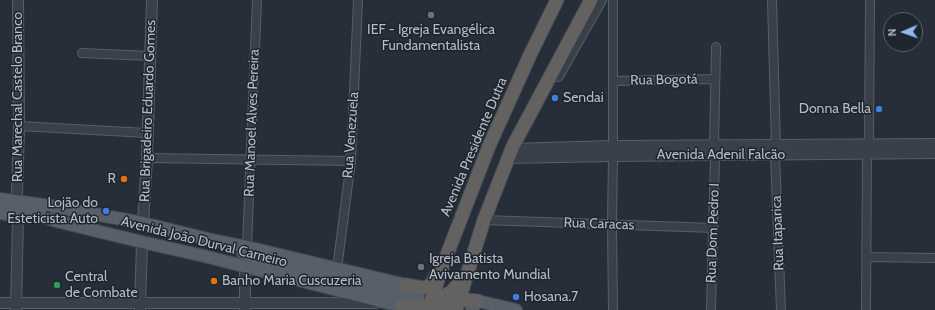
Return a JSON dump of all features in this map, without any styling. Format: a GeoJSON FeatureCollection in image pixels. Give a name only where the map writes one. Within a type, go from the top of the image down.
{"type":"FeatureCollection","features":[{"type":"Feature","properties":{"kind":"highway","name":"Avenida Presidente Dutra"},"geometry":{"type":"LineString","coordinates":[[434,308],[443,266],[489,146],[530,55],[557,0]]}},
{"type":"Feature","properties":{"kind":"highway"},"geometry":{"type":"LineString","coordinates":[[457,306],[484,220],[510,151],[591,0]]}},
{"type":"Feature","properties":{"kind":"highway"},"geometry":{"type":"LineString","coordinates":[[443,266],[437,272],[431,285],[405,299],[420,308],[457,306],[466,300],[475,306]]}},
{"type":"Feature","properties":{"kind":"highway"},"geometry":{"type":"LineString","coordinates":[[466,277],[475,306]]}},
{"type":"Feature","properties":{"kind":"highway"},"geometry":{"type":"LineString","coordinates":[[434,308],[466,277]]}},
{"type":"Feature","properties":{"kind":"main road"},"geometry":{"type":"LineString","coordinates":[[0,191],[51,206]]}},
{"type":"Feature","properties":{"kind":"main road","name":"Avenida João Durval Carneiro"},"geometry":{"type":"LineString","coordinates":[[0,199],[51,206],[143,223],[337,269],[405,299]]}},
{"type":"Feature","properties":{"kind":"main road","name":"Avenida João Durval Carneiro"},"geometry":{"type":"LineString","coordinates":[[0,203],[56,221],[210,257],[388,303],[405,299]]}},
{"type":"Feature","properties":{"kind":"main road"},"geometry":{"type":"LineString","coordinates":[[0,213],[56,221]]}},
{"type":"Feature","properties":{"kind":"main road"},"geometry":{"type":"LineString","coordinates":[[212,240],[239,252],[270,262],[405,299]]}},
{"type":"Feature","properties":{"kind":"main road"},"geometry":{"type":"LineString","coordinates":[[210,257],[270,262]]}},
{"type":"Feature","properties":{"kind":"main road"},"geometry":{"type":"LineString","coordinates":[[475,306],[516,310]]}},
{"type":"Feature","properties":{"kind":"street","name":"Rua Marechal Castelo Branco"},"geometry":{"type":"LineString","coordinates":[[17,195],[19,126],[18,0]]}},
{"type":"Feature","properties":{"kind":"street","name":"Rua Brigadeiro Eduardo Gomes"},"geometry":{"type":"LineString","coordinates":[[143,223],[147,158],[152,0]]}},
{"type":"Feature","properties":{"kind":"street","name":"Rua Manoel Alves Pereira"},"geometry":{"type":"LineString","coordinates":[[247,247],[257,0]]}},
{"type":"Feature","properties":{"kind":"street","name":"Rua Venezuela"},"geometry":{"type":"LineString","coordinates":[[337,269],[351,161],[358,0]]}},
{"type":"Feature","properties":{"kind":"street"},"geometry":{"type":"LineString","coordinates":[[510,151],[523,137],[600,0]]}},
{"type":"Feature","properties":{"kind":"street"},"geometry":{"type":"LineString","coordinates":[[613,0],[613,310]]}},
{"type":"Feature","properties":{"kind":"street","name":"Rua Itaparica"},"geometry":{"type":"LineString","coordinates":[[772,0],[775,150],[781,310]]}},
{"type":"Feature","properties":{"kind":"street"},"geometry":{"type":"LineString","coordinates":[[866,310],[870,0]]}},
{"type":"Feature","properties":{"kind":"street","name":"Rua Dom Pedro I"},"geometry":{"type":"LineString","coordinates":[[711,310],[714,228],[716,47]]}},
{"type":"Feature","properties":{"kind":"street"},"geometry":{"type":"LineString","coordinates":[[82,53],[150,56]]}},
{"type":"Feature","properties":{"kind":"street","name":"Rua Bogotá"},"geometry":{"type":"LineString","coordinates":[[613,81],[715,79]]}},
{"type":"Feature","properties":{"kind":"street"},"geometry":{"type":"LineString","coordinates":[[19,126],[147,133]]}},
{"type":"Feature","properties":{"kind":"street","name":"Avenida Adenil Falcão"},"geometry":{"type":"LineString","coordinates":[[920,149],[935,144]]}},
{"type":"Feature","properties":{"kind":"street","name":"Avenida Adenil Falcão"},"geometry":{"type":"LineString","coordinates":[[510,151],[920,149],[935,153]]}},
{"type":"Feature","properties":{"kind":"street"},"geometry":{"type":"LineString","coordinates":[[147,158],[351,161]]}},
{"type":"Feature","properties":{"kind":"street"},"geometry":{"type":"LineString","coordinates":[[16,307],[18,216]]}},
{"type":"Feature","properties":{"kind":"street","name":"Rua Caracas"},"geometry":{"type":"LineString","coordinates":[[484,220],[714,228]]}},
{"type":"Feature","properties":{"kind":"street"},"geometry":{"type":"LineString","coordinates":[[140,306],[142,242]]}},
{"type":"Feature","properties":{"kind":"street"},"geometry":{"type":"LineString","coordinates":[[867,257],[935,258]]}},
{"type":"Feature","properties":{"kind":"street"},"geometry":{"type":"LineString","coordinates":[[245,267],[245,306]]}},
{"type":"Feature","properties":{"kind":"street"},"geometry":{"type":"LineString","coordinates":[[0,303],[16,307],[245,306],[388,303]]}},
{"type":"Feature","properties":{"kind":"place","name":"IEF - Igreja Evangélica Fundamentalista"},"geometry":{"type":"Point","coordinates":[431,15]}},
{"type":"Feature","properties":{"kind":"place","name":"Sendai"},"geometry":{"type":"Point","coordinates":[555,98]}},
{"type":"Feature","properties":{"kind":"place","name":"Donna Bella"},"geometry":{"type":"Point","coordinates":[879,109]}},
{"type":"Feature","properties":{"kind":"place","name":"R"},"geometry":{"type":"Point","coordinates":[124,179]}},
{"type":"Feature","properties":{"kind":"place","name":"Lojão do Esteticista Auto"},"geometry":{"type":"Point","coordinates":[106,211]}},
{"type":"Feature","properties":{"kind":"place","name":"Igreja Batista Avivamento Mundial"},"geometry":{"type":"Point","coordinates":[421,267]}},
{"type":"Feature","properties":{"kind":"place","name":"Banho Maria Cuscuzeria"},"geometry":{"type":"Point","coordinates":[214,281]}},
{"type":"Feature","properties":{"kind":"place","name":"Central de Combate"},"geometry":{"type":"Point","coordinates":[57,285]}},
{"type":"Feature","properties":{"kind":"place","name":"Hosana.7"},"geometry":{"type":"Point","coordinates":[516,297]}}]}
